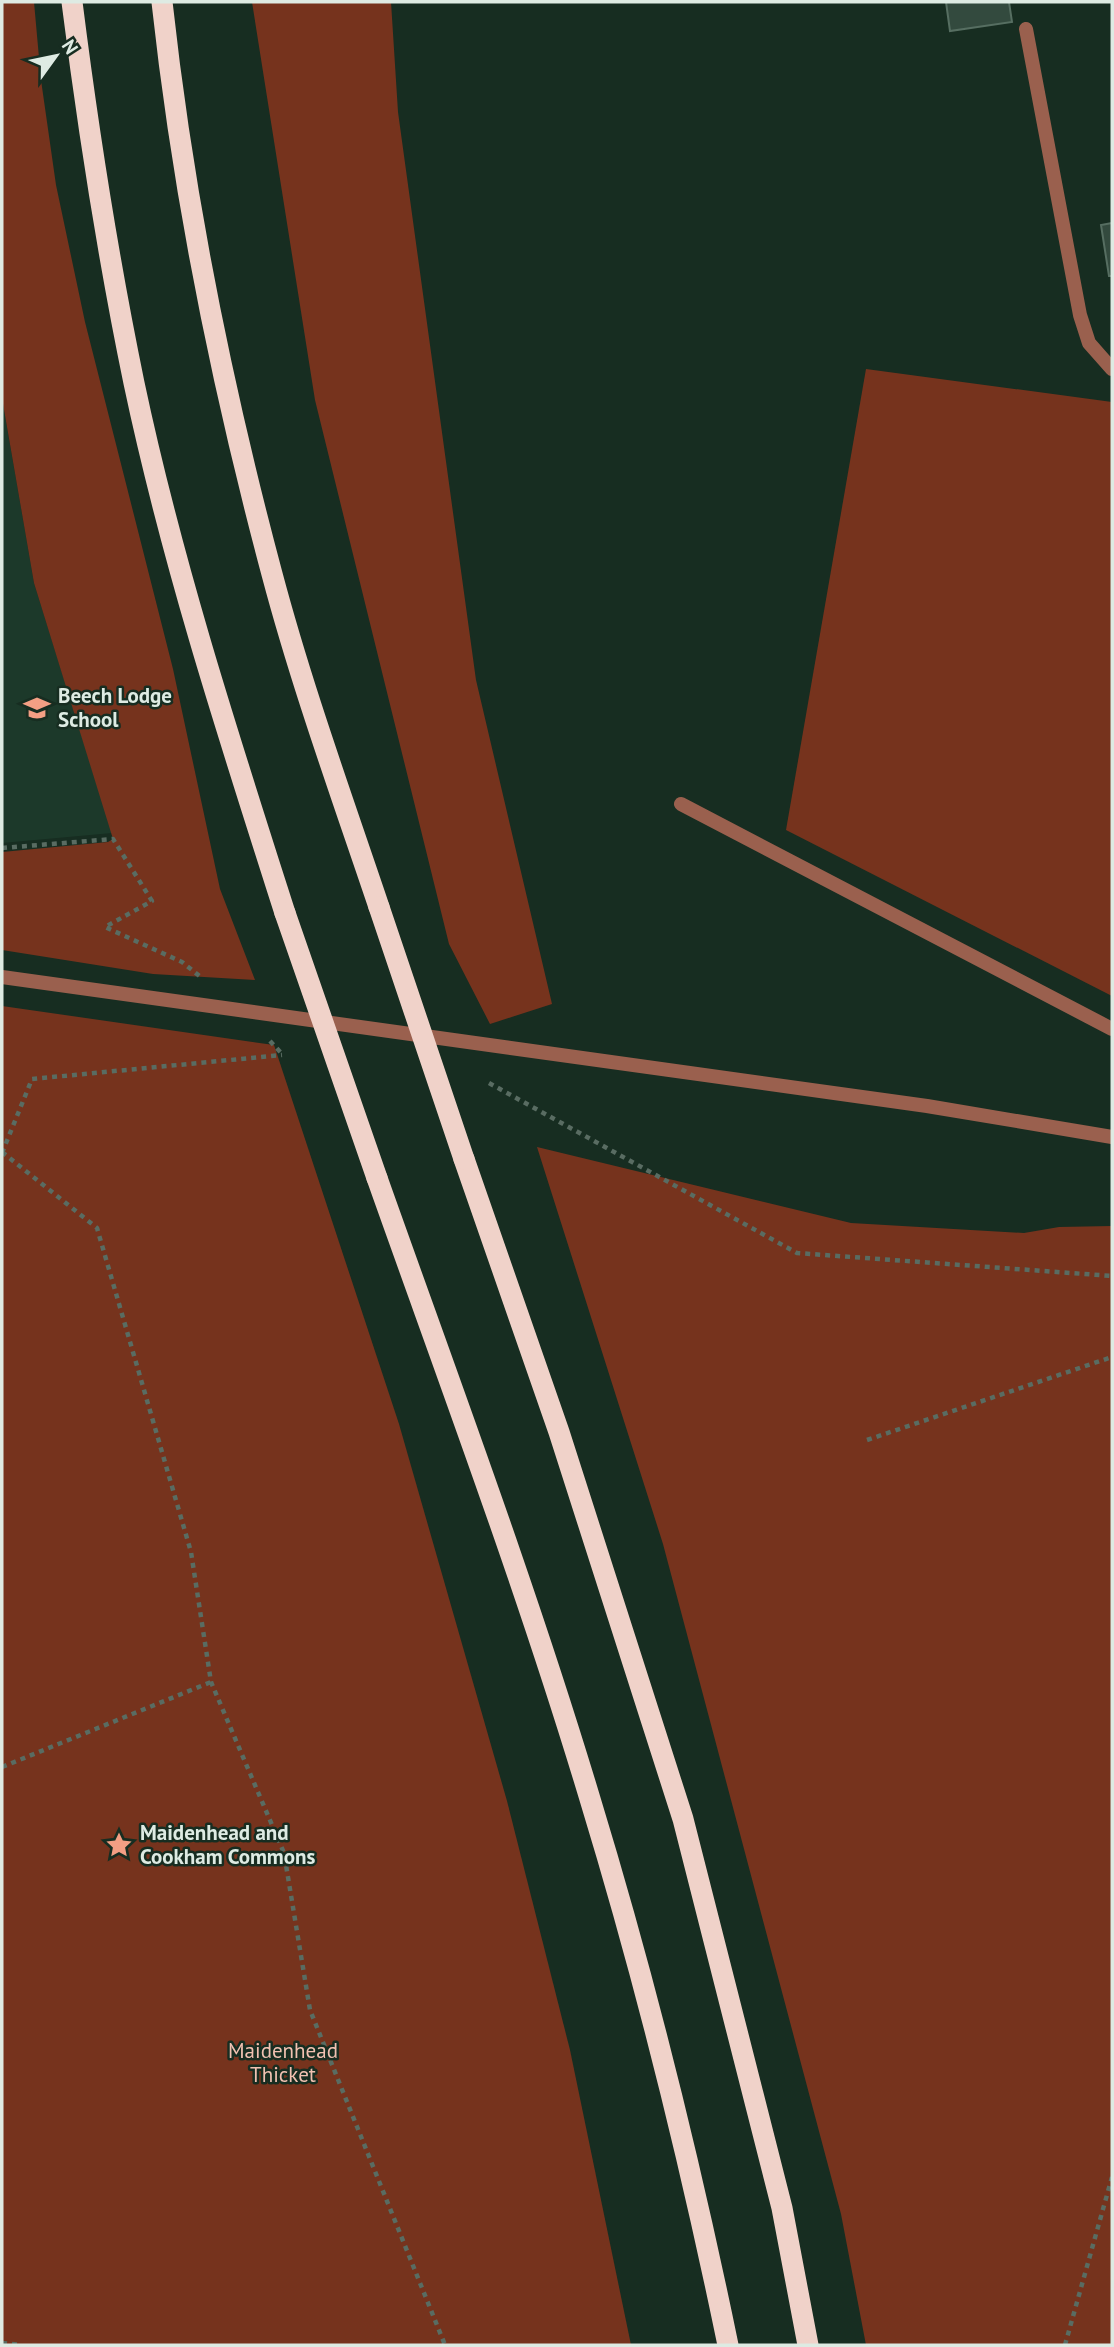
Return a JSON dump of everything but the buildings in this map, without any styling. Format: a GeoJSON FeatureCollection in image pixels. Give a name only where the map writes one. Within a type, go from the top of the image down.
{"type":"FeatureCollection","features":[{"type":"Feature","properties":{"kind":"highway"},"geometry":{"type":"LineString","coordinates":[[72,2],[106,231],[134,384],[174,549],[285,913],[529,1608],[590,1798],[655,2028],[698,2198],[728,2345]]}},
{"type":"Feature","properties":{"kind":"highway"},"geometry":{"type":"LineString","coordinates":[[162,2],[167,54],[200,259],[242,451],[273,576],[327,753],[559,1432],[683,1819],[782,2208],[808,2345]]}},
{"type":"Feature","properties":{"kind":"lane"},"geometry":{"type":"LineString","coordinates":[[1026,29],[1080,315],[1089,343],[1112,369]]}},
{"type":"Feature","properties":{"kind":"lane"},"geometry":{"type":"LineString","coordinates":[[681,804],[1112,1029]]}},
{"type":"Feature","properties":{"kind":"lane"},"geometry":{"type":"LineString","coordinates":[[2,977],[928,1106],[1112,1137]]}},
{"type":"Feature","properties":{"kind":"path"},"geometry":{"type":"LineString","coordinates":[[2,848],[113,839],[152,901],[105,927],[182,962],[242,1011],[283,1055],[32,1079],[2,1152],[97,1228],[191,1552],[211,1682],[284,1853],[310,2010],[445,2345]]}},
{"type":"Feature","properties":{"kind":"path"},"geometry":{"type":"LineString","coordinates":[[489,1083],[797,1253],[1112,1276]]}},
{"type":"Feature","properties":{"kind":"path"},"geometry":{"type":"LineString","coordinates":[[867,1440],[1112,1357]]}},
{"type":"Feature","properties":{"kind":"path"},"geometry":{"type":"LineString","coordinates":[[2,1768],[211,1682]]}},
{"type":"Feature","properties":{"kind":"path"},"geometry":{"type":"LineString","coordinates":[[1065,2345],[1112,2177]]}},
{"type":"Feature","properties":{"kind":"path"},"geometry":{"type":"LineString","coordinates":[[2,2343],[20,2345]]}},
{"type":"Feature","properties":{"kind":"shaded area","name":"Beech Lodge School"},"geometry":{"type":"Polygon","coordinates":[[[2,398],[34,583],[112,833],[2,843],[2,398]]]}},
{"type":"Feature","properties":{"kind":"green space"},"geometry":{"type":"Polygon","coordinates":[[[2,2],[34,2],[41,80],[56,185],[85,322],[173,669],[220,889],[255,980],[153,974],[2,950],[2,852],[108,842],[113,839],[34,583],[2,398],[2,2]]]}},
{"type":"Feature","properties":{"kind":"green space"},"geometry":{"type":"Polygon","coordinates":[[[252,2],[391,2],[398,112],[476,680],[552,1004],[490,1024],[449,944],[315,400],[252,2]]]}},
{"type":"Feature","properties":{"kind":"green space"},"geometry":{"type":"Polygon","coordinates":[[[866,369],[1112,402],[1112,996],[786,830],[866,369]]]}},
{"type":"Feature","properties":{"kind":"green space","name":"Maidenhead Thicket"},"geometry":{"type":"Polygon","coordinates":[[[2,1006],[274,1045],[399,1424],[507,1801],[570,2050],[631,2345],[2,2345],[2,1006]]]}},
{"type":"Feature","properties":{"kind":"green space"},"geometry":{"type":"Polygon","coordinates":[[[537,1147],[851,1223],[1024,1233],[1059,1227],[1112,1226],[1112,2345],[866,2345],[841,2214],[663,1544],[537,1147]]]}},
{"type":"Feature","properties":{"kind":"place","name":"Beech Lodge School"},"geometry":{"type":"Point","coordinates":[37,708]}},
{"type":"Feature","properties":{"kind":"place","name":"Maidenhead and Cookham Commons"},"geometry":{"type":"Point","coordinates":[119,1845]}}]}
